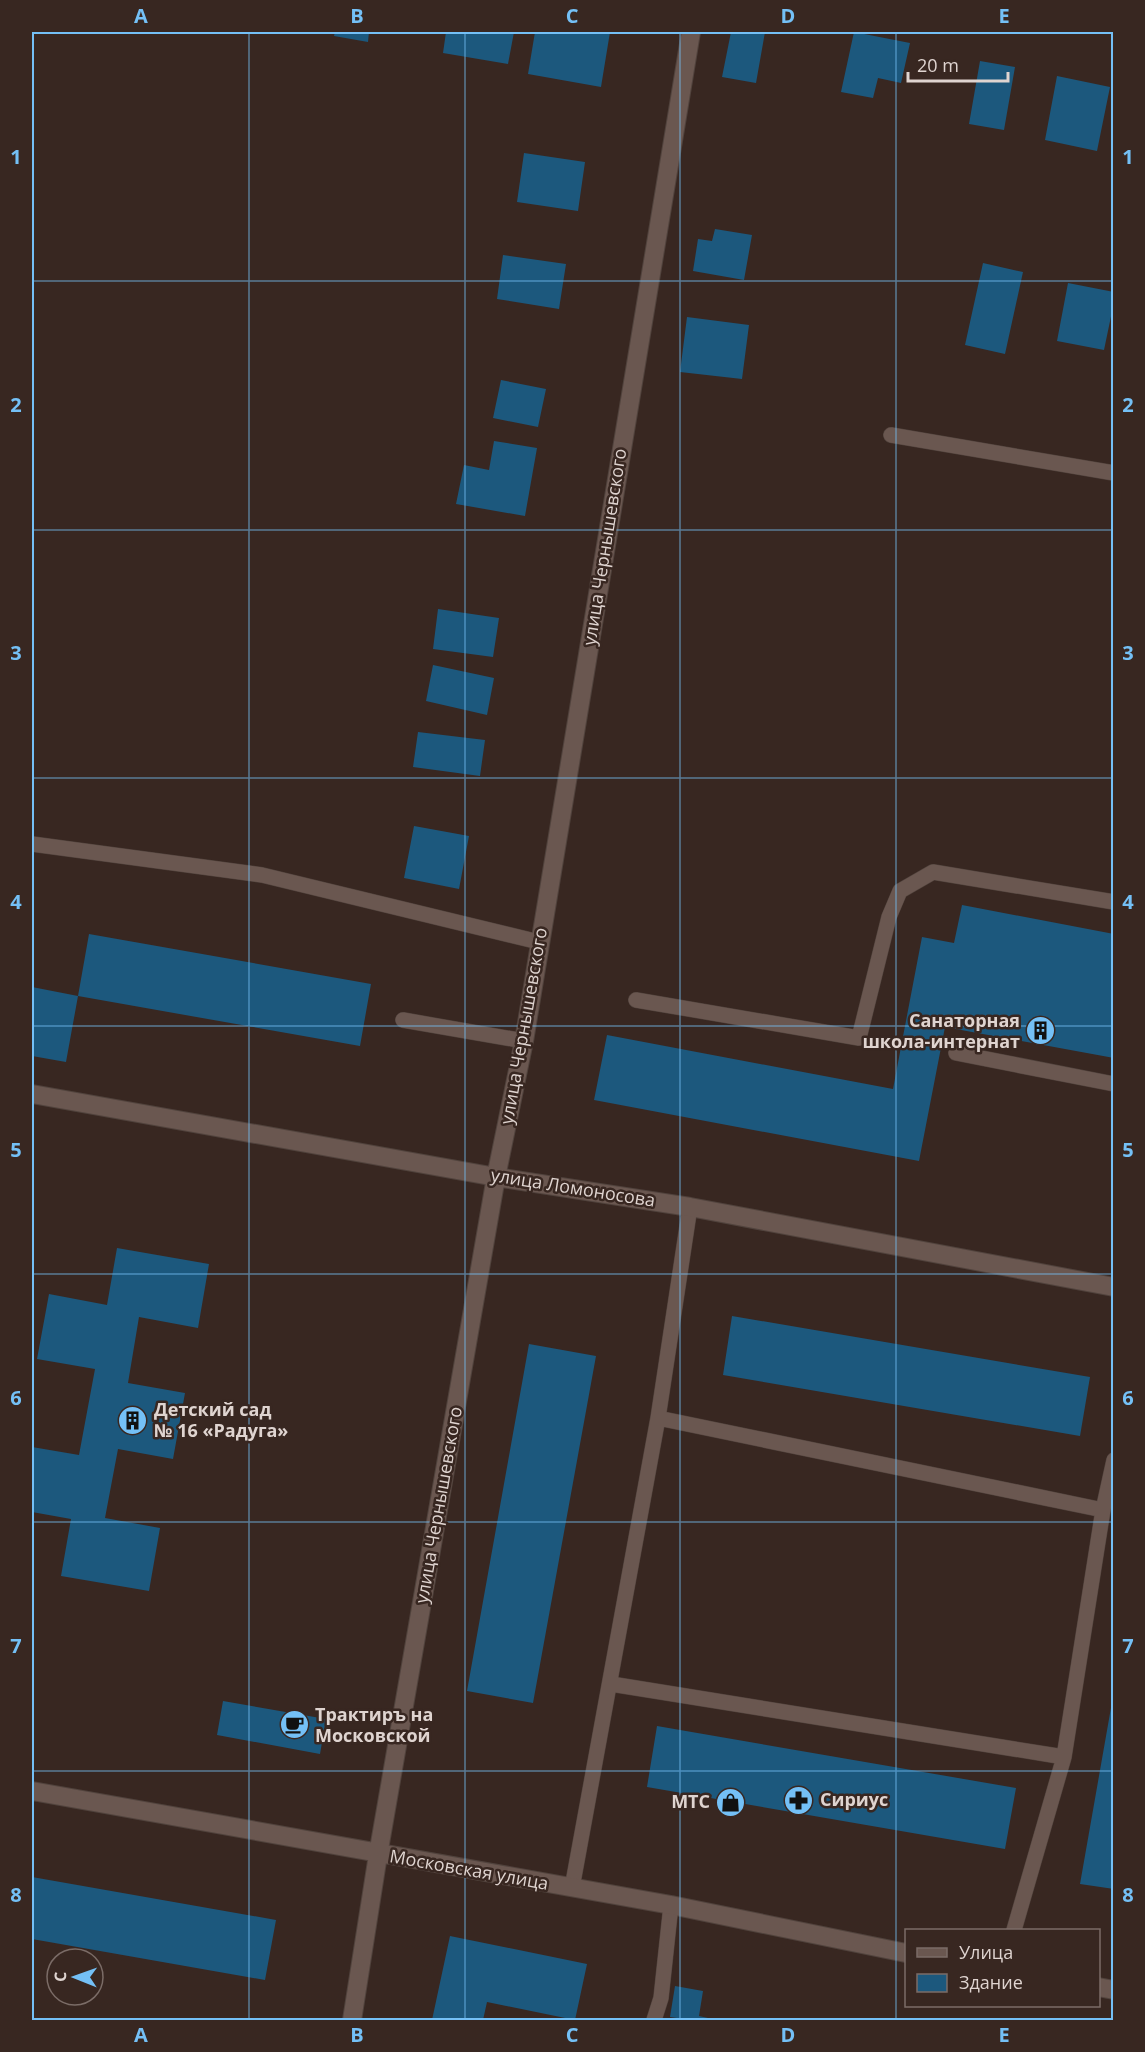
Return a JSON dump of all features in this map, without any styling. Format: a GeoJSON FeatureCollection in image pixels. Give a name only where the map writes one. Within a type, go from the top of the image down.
{"type":"FeatureCollection","features":[{"type":"Feature","properties":{"kind":"street","name":"улица Чернышевского"},"geometry":{"type":"LineString","coordinates":[[352,2020],[378,1855],[496,1177],[524,1041],[691,32]]}},
{"type":"Feature","properties":{"kind":"street","name":"улица Ломоносова"},"geometry":{"type":"LineString","coordinates":[[32,1094],[496,1177],[690,1207],[1113,1287]]}},
{"type":"Feature","properties":{"kind":"street","name":"Московская улица"},"geometry":{"type":"LineString","coordinates":[[32,1791],[378,1855],[671,1905],[905,1953]]}},
{"type":"Feature","properties":{"kind":"lane"},"geometry":{"type":"LineString","coordinates":[[891,435],[1113,473]]}},
{"type":"Feature","properties":{"kind":"lane"},"geometry":{"type":"LineString","coordinates":[[32,844],[262,875],[539,942]]}},
{"type":"Feature","properties":{"kind":"lane"},"geometry":{"type":"LineString","coordinates":[[636,1000],[859,1038],[889,917],[900,891],[933,872],[1113,902]]}},
{"type":"Feature","properties":{"kind":"lane"},"geometry":{"type":"LineString","coordinates":[[403,1020],[524,1041]]}},
{"type":"Feature","properties":{"kind":"lane"},"geometry":{"type":"LineString","coordinates":[[956,1053],[1113,1084]]}},
{"type":"Feature","properties":{"kind":"lane"},"geometry":{"type":"LineString","coordinates":[[572,1888],[658,1419],[690,1207]]}},
{"type":"Feature","properties":{"kind":"lane"},"geometry":{"type":"LineString","coordinates":[[658,1419],[1103,1510]]}},
{"type":"Feature","properties":{"kind":"lane"},"geometry":{"type":"LineString","coordinates":[[1014,1929],[1064,1757],[1113,1460]]}},
{"type":"Feature","properties":{"kind":"lane"},"geometry":{"type":"LineString","coordinates":[[611,1684],[1064,1757]]}},
{"type":"Feature","properties":{"kind":"lane"},"geometry":{"type":"LineString","coordinates":[[654,2020],[660,1998],[671,1905]]}},
{"type":"Feature","properties":{"kind":"building"},"geometry":{"type":"Polygon","coordinates":[[[335,32],[369,32],[368,42],[334,36],[335,32]]]}},
{"type":"Feature","properties":{"kind":"building"},"geometry":{"type":"Polygon","coordinates":[[[446,32],[514,32],[508,64],[443,53],[446,32]]]}},
{"type":"Feature","properties":{"kind":"building"},"geometry":{"type":"Polygon","coordinates":[[[535,32],[610,32],[601,87],[528,74],[535,32]]]}},
{"type":"Feature","properties":{"kind":"building"},"geometry":{"type":"Polygon","coordinates":[[[731,32],[765,32],[756,83],[722,77],[731,32]]]}},
{"type":"Feature","properties":{"kind":"building"},"geometry":{"type":"Polygon","coordinates":[[[854,32],[910,43],[901,83],[878,78],[873,98],[841,92],[854,32]]]}},
{"type":"Feature","properties":{"kind":"building"},"geometry":{"type":"Polygon","coordinates":[[[980,61],[1015,67],[1004,130],[969,124],[980,61]]]}},
{"type":"Feature","properties":{"kind":"building"},"geometry":{"type":"Polygon","coordinates":[[[1057,76],[1110,87],[1097,151],[1045,140],[1057,76]]]}},
{"type":"Feature","properties":{"kind":"building"},"geometry":{"type":"Polygon","coordinates":[[[524,153],[585,162],[578,211],[517,202],[524,153]]]}},
{"type":"Feature","properties":{"kind":"building"},"geometry":{"type":"Polygon","coordinates":[[[715,229],[752,235],[744,280],[693,271],[698,239],[712,241],[715,229]]]}},
{"type":"Feature","properties":{"kind":"building"},"geometry":{"type":"Polygon","coordinates":[[[503,255],[566,264],[559,309],[497,299],[503,255]]]}},
{"type":"Feature","properties":{"kind":"building"},"geometry":{"type":"Polygon","coordinates":[[[983,263],[1023,272],[1005,354],[965,345],[983,263]]]}},
{"type":"Feature","properties":{"kind":"building"},"geometry":{"type":"Polygon","coordinates":[[[1068,283],[1114,292],[1104,350],[1057,341],[1068,283]]]}},
{"type":"Feature","properties":{"kind":"building"},"geometry":{"type":"Polygon","coordinates":[[[687,317],[749,325],[742,379],[680,372],[687,317]]]}},
{"type":"Feature","properties":{"kind":"building"},"geometry":{"type":"Polygon","coordinates":[[[501,380],[546,389],[538,427],[493,418],[501,380]]]}},
{"type":"Feature","properties":{"kind":"building"},"geometry":{"type":"Polygon","coordinates":[[[494,441],[537,448],[525,516],[456,504],[464,465],[489,470],[494,441]]]}},
{"type":"Feature","properties":{"kind":"building"},"geometry":{"type":"Polygon","coordinates":[[[438,609],[499,618],[493,657],[433,649],[438,609]]]}},
{"type":"Feature","properties":{"kind":"building"},"geometry":{"type":"Polygon","coordinates":[[[433,665],[494,678],[487,715],[426,701],[433,665]]]}},
{"type":"Feature","properties":{"kind":"building"},"geometry":{"type":"Polygon","coordinates":[[[418,732],[485,740],[480,776],[413,767],[418,732]]]}},
{"type":"Feature","properties":{"kind":"building"},"geometry":{"type":"Polygon","coordinates":[[[414,826],[469,836],[459,889],[404,878],[414,826]]]}},
{"type":"Feature","properties":{"kind":"building","name":"Санаторная школа-интернат"},"geometry":{"type":"Polygon","coordinates":[[[962,905],[1114,934],[1114,1058],[945,1027],[919,1161],[594,1100],[607,1035],[893,1089],[922,937],[954,943],[962,905]]]}},
{"type":"Feature","properties":{"kind":"building"},"geometry":{"type":"Polygon","coordinates":[[[89,934],[371,984],[360,1046],[78,996],[89,934]]]}},
{"type":"Feature","properties":{"kind":"building"},"geometry":{"type":"Polygon","coordinates":[[[32,987],[78,996],[66,1062],[32,1056],[32,987]]]}},
{"type":"Feature","properties":{"kind":"building","name":"Детский сад № 16 «Радуга»"},"geometry":{"type":"Polygon","coordinates":[[[117,1248],[209,1264],[198,1328],[139,1317],[128,1383],[185,1393],[173,1459],[118,1449],[105,1518],[160,1528],[149,1591],[61,1576],[71,1519],[32,1512],[32,1447],[79,1455],[95,1369],[37,1359],[49,1294],[107,1305],[117,1248]]]}},
{"type":"Feature","properties":{"kind":"building"},"geometry":{"type":"Polygon","coordinates":[[[732,1316],[1090,1377],[1080,1436],[723,1375],[732,1316]]]}},
{"type":"Feature","properties":{"kind":"building"},"geometry":{"type":"Polygon","coordinates":[[[529,1344],[596,1356],[533,1703],[467,1691],[529,1344]]]}},
{"type":"Feature","properties":{"kind":"building"},"geometry":{"type":"Polygon","coordinates":[[[223,1701],[326,1719],[320,1754],[217,1735],[223,1701]]]}},
{"type":"Feature","properties":{"kind":"building"},"geometry":{"type":"Polygon","coordinates":[[[1112,1702],[1114,1703],[1114,1889],[1080,1884],[1112,1702]]]}},
{"type":"Feature","properties":{"kind":"building"},"geometry":{"type":"Polygon","coordinates":[[[657,1726],[1016,1788],[1005,1849],[647,1787],[657,1726]]]}},
{"type":"Feature","properties":{"kind":"building"},"geometry":{"type":"Polygon","coordinates":[[[32,1877],[276,1920],[265,1980],[105,1952],[105,1947],[77,1947],[32,1939],[32,1877]]]}},
{"type":"Feature","properties":{"kind":"building"},"geometry":{"type":"Polygon","coordinates":[[[450,1936],[587,1964],[575,2020],[487,2002],[483,2020],[432,2020],[450,1936]]]}},
{"type":"Feature","properties":{"kind":"building"},"geometry":{"type":"Polygon","coordinates":[[[675,1986],[703,1991],[699,2016],[717,2020],[670,2017],[675,1986]]]}},
{"type":"Feature","properties":{"kind":"place","name":"Санаторная школа-интернат"},"geometry":{"type":"Point","coordinates":[1041,1031]}},
{"type":"Feature","properties":{"kind":"place","name":"Детский сад № 16 «Радуга»"},"geometry":{"type":"Point","coordinates":[133,1420]}},
{"type":"Feature","properties":{"kind":"place","name":"Трактиръ на Московской"},"geometry":{"type":"Point","coordinates":[294,1725]}},
{"type":"Feature","properties":{"kind":"place","name":"Сириус"},"geometry":{"type":"Point","coordinates":[799,1800]}},
{"type":"Feature","properties":{"kind":"place","name":"МТС"},"geometry":{"type":"Point","coordinates":[731,1802]}}]}
